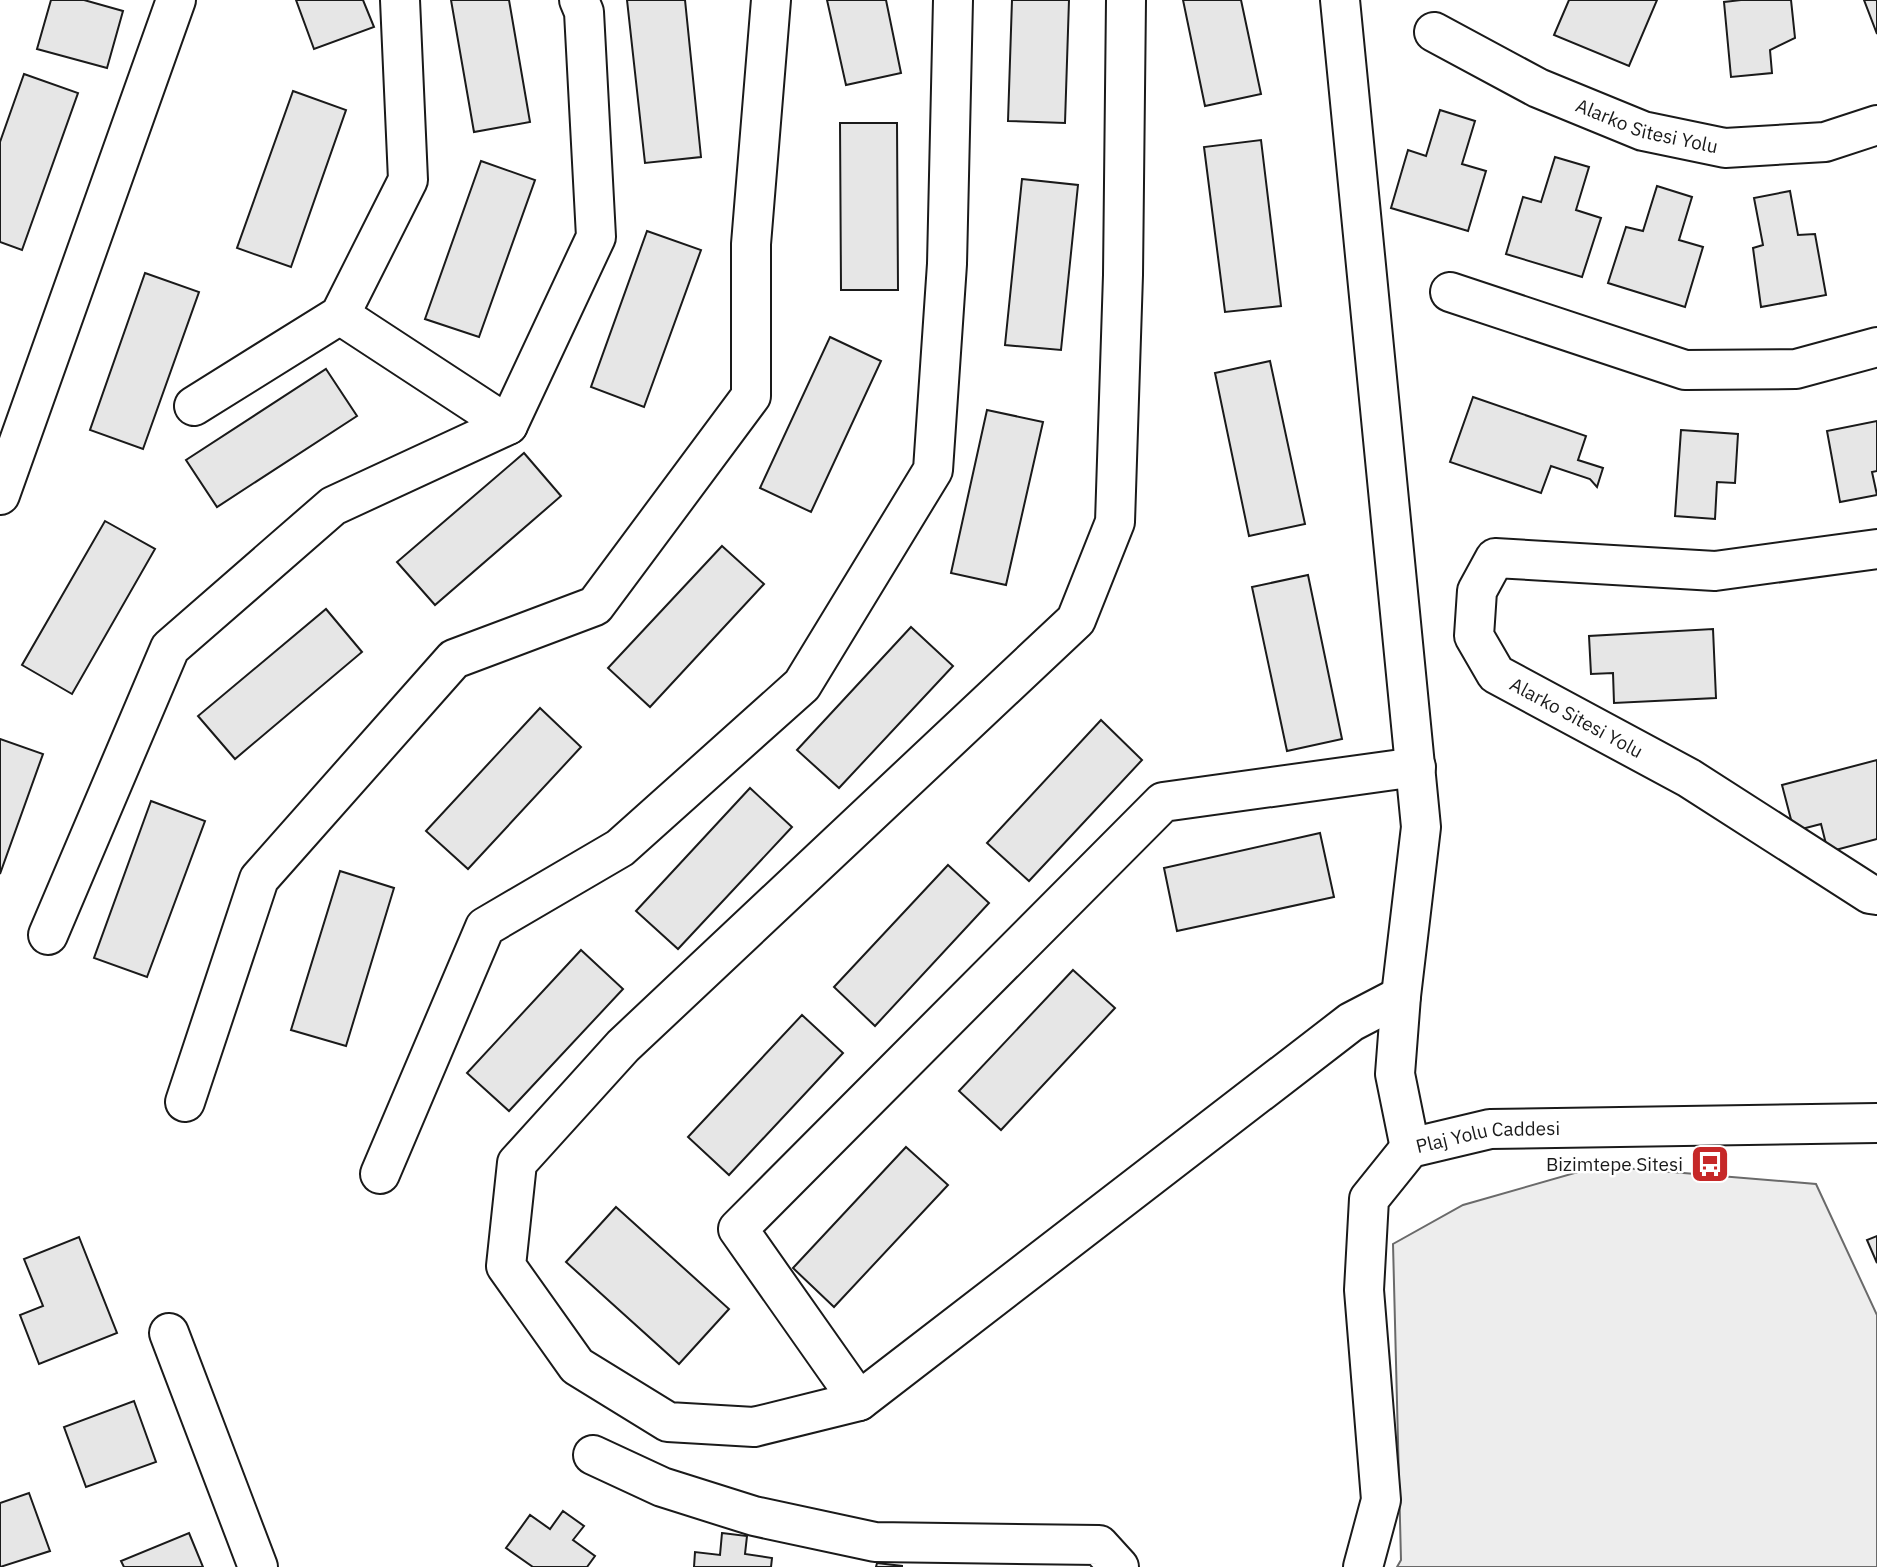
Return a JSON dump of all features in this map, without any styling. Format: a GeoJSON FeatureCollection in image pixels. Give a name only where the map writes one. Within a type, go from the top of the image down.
{"type":"FeatureCollection","features":[{"type":"Feature","properties":{"kind":"street"},"geometry":{"type":"LineString","coordinates":[[0,495],[176,0]]}},
{"type":"Feature","properties":{"kind":"street"},"geometry":{"type":"LineString","coordinates":[[194,406],[340,315],[408,180],[400,0]]}},
{"type":"Feature","properties":{"kind":"street"},"geometry":{"type":"LineString","coordinates":[[48,935],[170,648],[333,506],[508,425],[596,237],[584,12],[579,0]]}},
{"type":"Feature","properties":{"kind":"street"},"geometry":{"type":"LineString","coordinates":[[186,1102],[259,880],[454,659],[595,606],[751,396],[751,244],[771,0]]}},
{"type":"Feature","properties":{"kind":"street"},"geometry":{"type":"LineString","coordinates":[[380,1174],[485,927],[620,848],[802,685],[933,470],[947,264],[953,0]]}},
{"type":"Feature","properties":{"kind":"street"},"geometry":{"type":"LineString","coordinates":[[1126,0],[1123,275],[1115,522],[1076,620],[623,1046],[517,1163],[506,1266],[577,1366],[668,1422],[754,1427],[859,1401],[1351,1022],[1401,996]]}},
{"type":"Feature","properties":{"kind":"street"},"geometry":{"type":"LineString","coordinates":[[1340,0],[1422,827],[1401,996],[1395,1074],[1410,1148]]}},
{"type":"Feature","properties":{"kind":"street","name":"Alarko Sitesi Yolu"},"geometry":{"type":"LineString","coordinates":[[1434,32],[1538,88],[1643,131],[1725,148],[1825,142],[1877,125]]}},
{"type":"Feature","properties":{"kind":"street"},"geometry":{"type":"LineString","coordinates":[[1450,292],[1685,370],[1796,369],[1877,347]]}},
{"type":"Feature","properties":{"kind":"street"},"geometry":{"type":"LineString","coordinates":[[340,315],[508,425]]}},
{"type":"Feature","properties":{"kind":"street","name":"Alarko Sitesi Yolu"},"geometry":{"type":"LineString","coordinates":[[1877,549],[1715,571],[1495,558],[1477,591],[1474,636],[1496,674],[1689,778],[1870,894],[1877,895]]}},
{"type":"Feature","properties":{"kind":"street"},"geometry":{"type":"LineString","coordinates":[[859,1401],[738,1229],[1163,802],[1416,767]]}},
{"type":"Feature","properties":{"kind":"street","name":"Plaj Yolu Caddesi"},"geometry":{"type":"LineString","coordinates":[[1363,1567],[1381,1500],[1364,1290],[1369,1199],[1410,1148],[1490,1129],[1877,1123]]}},
{"type":"Feature","properties":{"kind":"street"},"geometry":{"type":"LineString","coordinates":[[169,1333],[258,1567]]}},
{"type":"Feature","properties":{"kind":"street"},"geometry":{"type":"LineString","coordinates":[[593,1455],[662,1487],[754,1516],[875,1542],[1099,1545],[1119,1567]]}},
{"type":"Feature","properties":{"kind":"shaded area"},"geometry":{"type":"Polygon","coordinates":[[[1599,1166],[1816,1184],[1877,1315],[1877,1567],[1397,1567],[1401,1560],[1393,1244],[1463,1205],[1599,1166]]]}},
{"type":"Feature","properties":{"kind":"building"},"geometry":{"type":"Polygon","coordinates":[[[51,0],[84,0],[123,11],[107,68],[37,49],[51,0]]]}},
{"type":"Feature","properties":{"kind":"building"},"geometry":{"type":"Polygon","coordinates":[[[296,0],[363,0],[374,27],[314,49],[296,0]]]}},
{"type":"Feature","properties":{"kind":"building"},"geometry":{"type":"Polygon","coordinates":[[[451,0],[509,0],[530,122],[474,132],[451,0]]]}},
{"type":"Feature","properties":{"kind":"building"},"geometry":{"type":"Polygon","coordinates":[[[627,0],[685,0],[701,157],[645,163],[627,0]]]}},
{"type":"Feature","properties":{"kind":"building"},"geometry":{"type":"Polygon","coordinates":[[[827,0],[886,0],[901,73],[846,85],[827,0]]]}},
{"type":"Feature","properties":{"kind":"building"},"geometry":{"type":"Polygon","coordinates":[[[1012,0],[1069,0],[1065,123],[1008,121],[1012,0]]]}},
{"type":"Feature","properties":{"kind":"building"},"geometry":{"type":"Polygon","coordinates":[[[1183,0],[1241,0],[1261,94],[1205,106],[1183,0]]]}},
{"type":"Feature","properties":{"kind":"building"},"geometry":{"type":"Polygon","coordinates":[[[1569,0],[1657,0],[1629,66],[1554,35],[1569,0]]]}},
{"type":"Feature","properties":{"kind":"building"},"geometry":{"type":"Polygon","coordinates":[[[1791,0],[1795,38],[1770,50],[1772,73],[1731,77],[1724,2],[1791,0]]]}},
{"type":"Feature","properties":{"kind":"building"},"geometry":{"type":"Polygon","coordinates":[[[1864,0],[1877,0],[1877,34],[1864,0]]]}},
{"type":"Feature","properties":{"kind":"building"},"geometry":{"type":"Polygon","coordinates":[[[24,74],[78,93],[22,250],[0,242],[0,142],[24,74]]]}},
{"type":"Feature","properties":{"kind":"building"},"geometry":{"type":"Polygon","coordinates":[[[293,91],[346,110],[291,267],[237,248],[293,91]]]}},
{"type":"Feature","properties":{"kind":"building"},"geometry":{"type":"Polygon","coordinates":[[[1440,110],[1475,121],[1462,164],[1486,171],[1468,231],[1391,208],[1408,150],[1426,156],[1440,110]]]}},
{"type":"Feature","properties":{"kind":"building"},"geometry":{"type":"Polygon","coordinates":[[[840,123],[897,123],[898,290],[841,290],[840,123]]]}},
{"type":"Feature","properties":{"kind":"building"},"geometry":{"type":"Polygon","coordinates":[[[1261,140],[1281,306],[1225,312],[1204,147],[1261,140]]]}},
{"type":"Feature","properties":{"kind":"building"},"geometry":{"type":"Polygon","coordinates":[[[1555,157],[1589,167],[1576,210],[1601,218],[1582,277],[1506,254],[1523,197],[1541,202],[1555,157]]]}},
{"type":"Feature","properties":{"kind":"building"},"geometry":{"type":"Polygon","coordinates":[[[481,161],[535,180],[479,337],[425,319],[481,161]]]}},
{"type":"Feature","properties":{"kind":"building"},"geometry":{"type":"Polygon","coordinates":[[[1022,179],[1078,185],[1061,350],[1005,345],[1022,179]]]}},
{"type":"Feature","properties":{"kind":"building"},"geometry":{"type":"Polygon","coordinates":[[[1657,186],[1692,197],[1679,240],[1703,247],[1685,307],[1608,283],[1626,227],[1643,231],[1657,186]]]}},
{"type":"Feature","properties":{"kind":"building"},"geometry":{"type":"Polygon","coordinates":[[[1790,191],[1798,235],[1815,234],[1826,295],[1761,307],[1753,248],[1763,245],[1754,198],[1790,191]]]}},
{"type":"Feature","properties":{"kind":"building"},"geometry":{"type":"Polygon","coordinates":[[[647,231],[701,250],[644,407],[591,387],[647,231]]]}},
{"type":"Feature","properties":{"kind":"building"},"geometry":{"type":"Polygon","coordinates":[[[145,273],[199,292],[143,449],[90,430],[145,273]]]}},
{"type":"Feature","properties":{"kind":"building"},"geometry":{"type":"Polygon","coordinates":[[[830,337],[881,361],[811,512],[760,488],[830,337]]]}},
{"type":"Feature","properties":{"kind":"building"},"geometry":{"type":"Polygon","coordinates":[[[1270,361],[1305,524],[1249,536],[1215,373],[1270,361]]]}},
{"type":"Feature","properties":{"kind":"building"},"geometry":{"type":"Polygon","coordinates":[[[326,369],[357,416],[217,507],[186,460],[326,369]]]}},
{"type":"Feature","properties":{"kind":"building"},"geometry":{"type":"Polygon","coordinates":[[[1473,397],[1586,436],[1578,460],[1603,468],[1597,487],[1590,479],[1551,466],[1541,493],[1450,462],[1473,397]]]}},
{"type":"Feature","properties":{"kind":"building"},"geometry":{"type":"Polygon","coordinates":[[[987,410],[1043,422],[1006,585],[951,573],[987,410]]]}},
{"type":"Feature","properties":{"kind":"building"},"geometry":{"type":"Polygon","coordinates":[[[1877,421],[1877,471],[1872,472],[1877,495],[1840,502],[1827,431],[1877,421]]]}},
{"type":"Feature","properties":{"kind":"building"},"geometry":{"type":"Polygon","coordinates":[[[1681,430],[1738,434],[1735,483],[1717,482],[1715,519],[1675,516],[1681,430]]]}},
{"type":"Feature","properties":{"kind":"building"},"geometry":{"type":"Polygon","coordinates":[[[524,453],[561,496],[435,605],[397,562],[524,453]]]}},
{"type":"Feature","properties":{"kind":"building"},"geometry":{"type":"Polygon","coordinates":[[[105,521],[155,549],[72,694],[22,665],[105,521]]]}},
{"type":"Feature","properties":{"kind":"building"},"geometry":{"type":"Polygon","coordinates":[[[722,546],[764,584],[650,707],[608,668],[722,546]]]}},
{"type":"Feature","properties":{"kind":"building"},"geometry":{"type":"Polygon","coordinates":[[[1308,575],[1342,739],[1287,751],[1252,587],[1308,575]]]}},
{"type":"Feature","properties":{"kind":"building"},"geometry":{"type":"Polygon","coordinates":[[[326,609],[362,652],[235,759],[198,716],[326,609]]]}},
{"type":"Feature","properties":{"kind":"building"},"geometry":{"type":"Polygon","coordinates":[[[911,627],[953,666],[839,788],[797,750],[911,627]]]}},
{"type":"Feature","properties":{"kind":"building"},"geometry":{"type":"Polygon","coordinates":[[[1713,629],[1716,698],[1614,703],[1613,673],[1591,674],[1589,636],[1713,629]]]}},
{"type":"Feature","properties":{"kind":"building"},"geometry":{"type":"Polygon","coordinates":[[[540,708],[581,747],[468,869],[426,831],[540,708]]]}},
{"type":"Feature","properties":{"kind":"building"},"geometry":{"type":"Polygon","coordinates":[[[1101,720],[1142,760],[1029,881],[987,843],[1101,720]]]}},
{"type":"Feature","properties":{"kind":"building"},"geometry":{"type":"Polygon","coordinates":[[[0,739],[43,754],[0,874],[0,739]]]}},
{"type":"Feature","properties":{"kind":"building"},"geometry":{"type":"Polygon","coordinates":[[[1877,760],[1877,839],[1828,852],[1821,824],[1794,831],[1782,785],[1877,760]]]}},
{"type":"Feature","properties":{"kind":"building"},"geometry":{"type":"Polygon","coordinates":[[[750,788],[792,827],[678,949],[636,911],[750,788]]]}},
{"type":"Feature","properties":{"kind":"building"},"geometry":{"type":"Polygon","coordinates":[[[151,801],[205,821],[147,977],[94,958],[151,801]]]}},
{"type":"Feature","properties":{"kind":"building"},"geometry":{"type":"Polygon","coordinates":[[[1320,833],[1334,897],[1177,931],[1164,868],[1320,833]]]}},
{"type":"Feature","properties":{"kind":"building"},"geometry":{"type":"Polygon","coordinates":[[[948,865],[989,903],[875,1026],[834,987],[948,865]]]}},
{"type":"Feature","properties":{"kind":"building"},"geometry":{"type":"Polygon","coordinates":[[[340,871],[394,888],[346,1046],[291,1030],[340,871]]]}},
{"type":"Feature","properties":{"kind":"building"},"geometry":{"type":"Polygon","coordinates":[[[581,950],[623,989],[509,1111],[467,1073],[581,950]]]}},
{"type":"Feature","properties":{"kind":"building"},"geometry":{"type":"Polygon","coordinates":[[[1073,970],[1115,1008],[1001,1130],[959,1091],[1073,970]]]}},
{"type":"Feature","properties":{"kind":"building"},"geometry":{"type":"Polygon","coordinates":[[[802,1015],[843,1053],[729,1175],[688,1137],[802,1015]]]}},
{"type":"Feature","properties":{"kind":"building"},"geometry":{"type":"Polygon","coordinates":[[[906,1147],[948,1185],[834,1307],[793,1268],[906,1147]]]}},
{"type":"Feature","properties":{"kind":"building"},"geometry":{"type":"Polygon","coordinates":[[[616,1207],[729,1309],[679,1364],[566,1262],[616,1207]]]}},
{"type":"Feature","properties":{"kind":"building"},"geometry":{"type":"Polygon","coordinates":[[[1877,1236],[1877,1263],[1867,1240],[1877,1236]]]}},
{"type":"Feature","properties":{"kind":"building"},"geometry":{"type":"Polygon","coordinates":[[[79,1237],[117,1333],[39,1364],[20,1315],[43,1306],[24,1259],[79,1237]]]}},
{"type":"Feature","properties":{"kind":"building"},"geometry":{"type":"Polygon","coordinates":[[[134,1401],[156,1462],[86,1487],[64,1427],[134,1401]]]}},
{"type":"Feature","properties":{"kind":"building"},"geometry":{"type":"Polygon","coordinates":[[[29,1493],[50,1551],[0,1567],[0,1503],[29,1493]]]}},
{"type":"Feature","properties":{"kind":"building"},"geometry":{"type":"Polygon","coordinates":[[[563,1511],[584,1526],[573,1540],[595,1556],[587,1567],[533,1567],[506,1548],[530,1515],[550,1529],[563,1511]]]}},
{"type":"Feature","properties":{"kind":"building"},"geometry":{"type":"Polygon","coordinates":[[[189,1533],[203,1567],[124,1567],[121,1561],[189,1533]]]}},
{"type":"Feature","properties":{"kind":"building"},"geometry":{"type":"Polygon","coordinates":[[[722,1533],[747,1536],[745,1554],[772,1558],[771,1567],[694,1567],[695,1552],[720,1555],[722,1533]]]}},
{"type":"Feature","properties":{"kind":"building"},"geometry":{"type":"Polygon","coordinates":[[[877,1563],[902,1566],[902,1567],[876,1567],[877,1563]]]}},
{"type":"Feature","properties":{"kind":"place","name":"Bizimtepe Sitesi"},"geometry":{"type":"Point","coordinates":[1710,1164]}}]}
